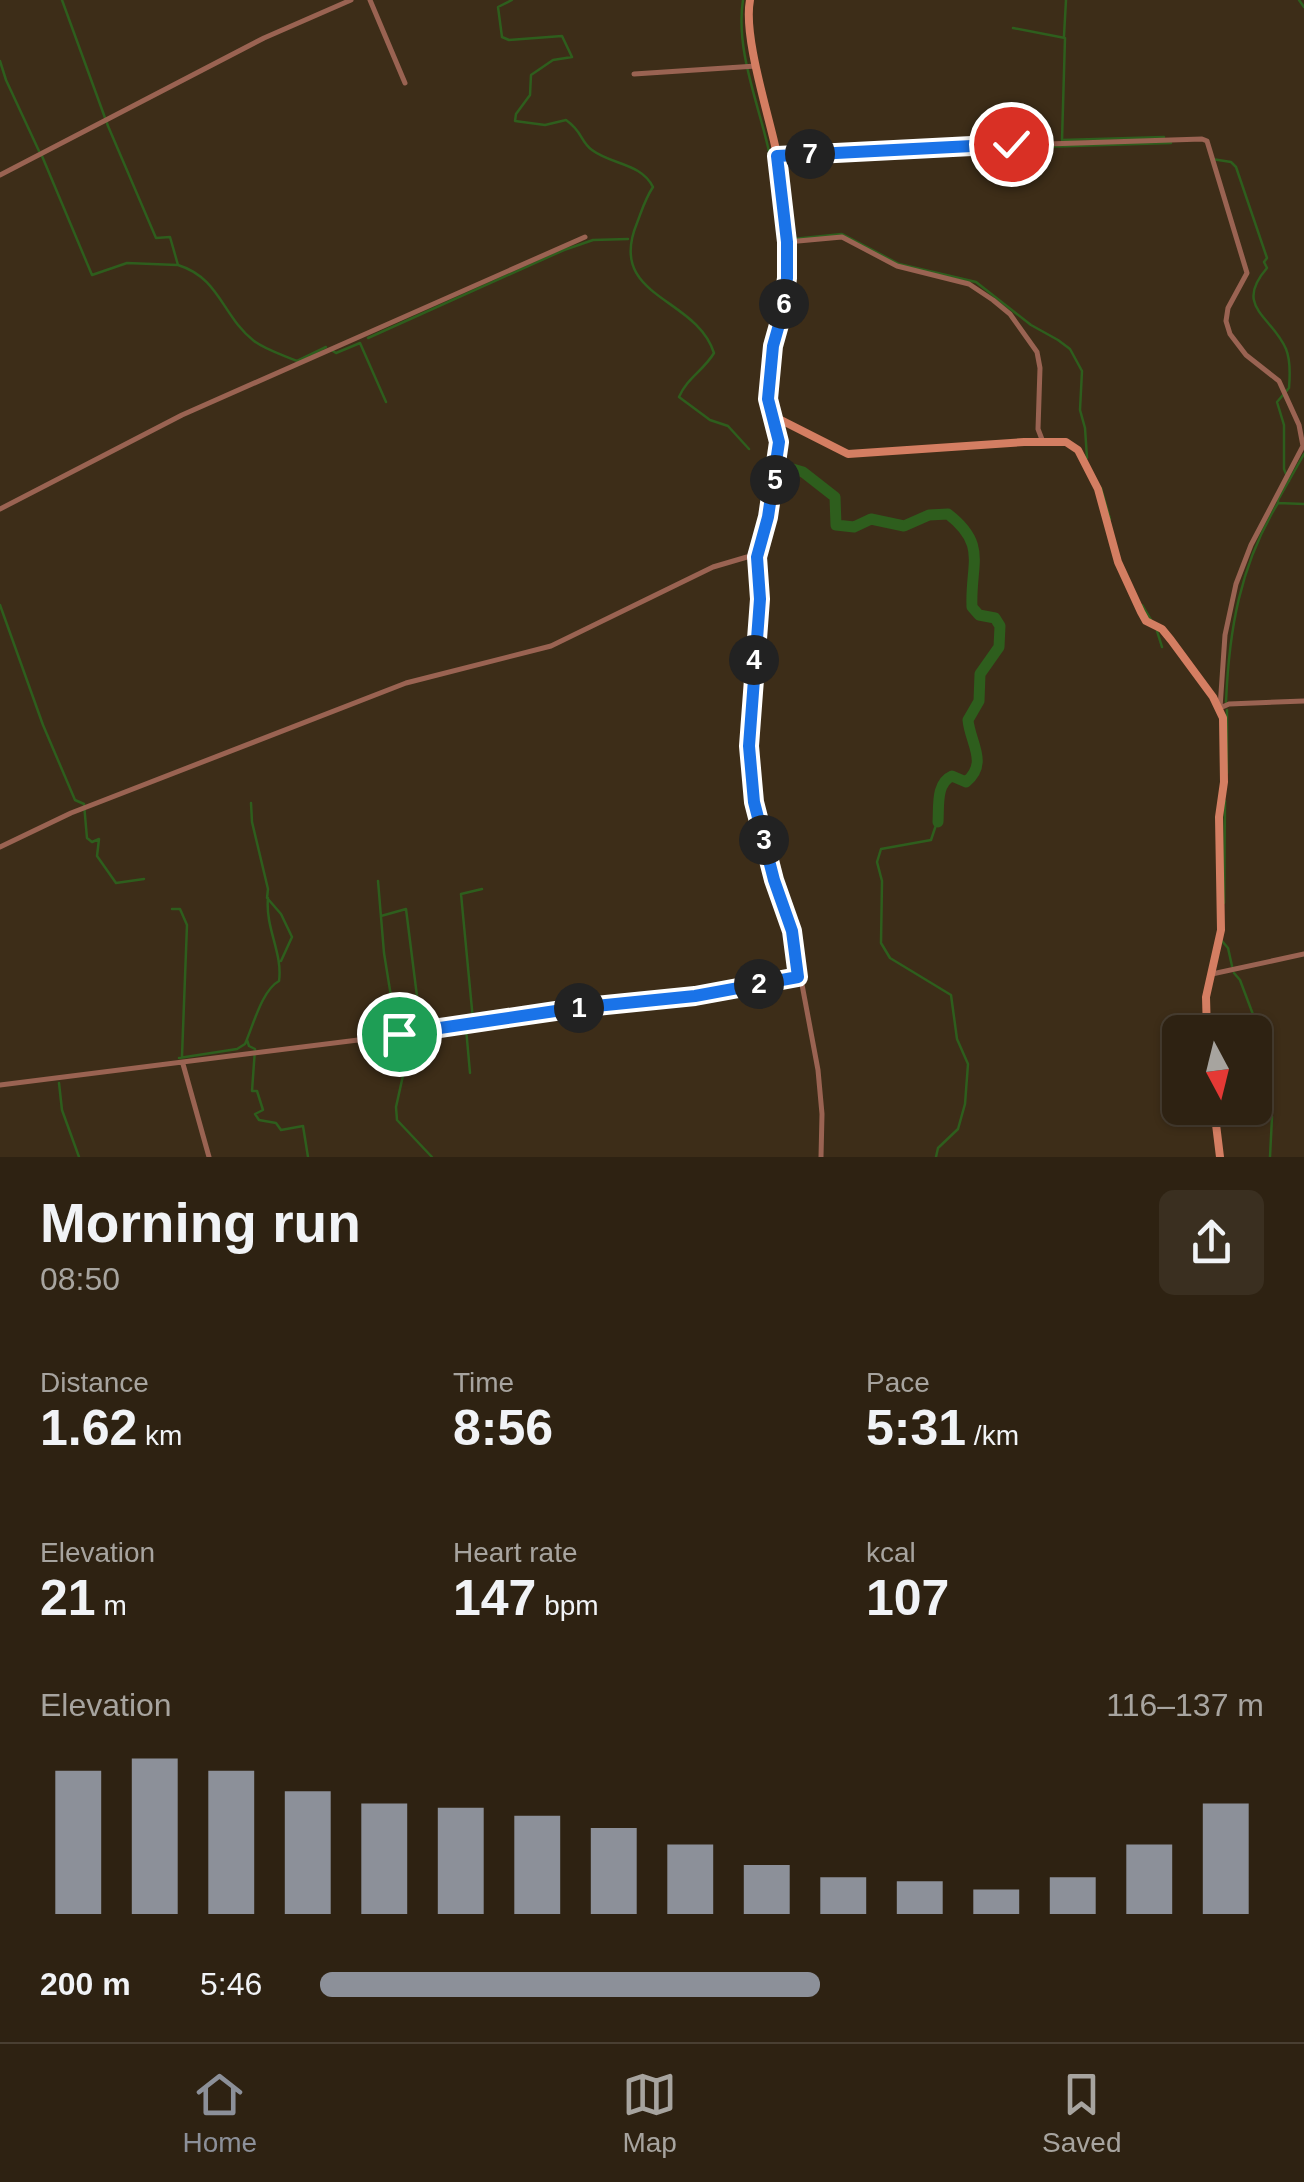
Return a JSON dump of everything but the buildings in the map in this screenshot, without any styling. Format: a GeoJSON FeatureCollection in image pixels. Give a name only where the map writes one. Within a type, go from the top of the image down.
{"type":"FeatureCollection","features":[{"type":"Feature","properties":{"kind":"main road"},"geometry":{"type":"LineString","coordinates":[[750,0],[751,36],[777,156],[787,242],[787,278],[773,346],[768,399],[771,415],[848,454],[1043,442],[1066,442],[1078,450],[1098,489],[1118,562],[1140,612],[1150,624],[1162,629],[1220,708],[1224,760],[1219,816],[1221,930],[1206,997],[1207,1015]]}},
{"type":"Feature","properties":{"kind":"main road"},"geometry":{"type":"LineString","coordinates":[[1216,1125],[1220,1157]]}},
{"type":"Feature","properties":{"kind":"street"},"geometry":{"type":"LineString","coordinates":[[0,175],[264,38],[352,0]]}},
{"type":"Feature","properties":{"kind":"street"},"geometry":{"type":"LineString","coordinates":[[370,0],[405,84]]}},
{"type":"Feature","properties":{"kind":"street"},"geometry":{"type":"LineString","coordinates":[[634,74],[758,66]]}},
{"type":"Feature","properties":{"kind":"street"},"geometry":{"type":"LineString","coordinates":[[777,156],[967,146],[1187,139],[1207,142],[1248,273],[1228,308],[1230,334],[1246,356],[1279,381],[1299,425],[1303,446],[1262,522],[1236,584],[1226,636],[1220,708],[1229,704],[1304,702]]}},
{"type":"Feature","properties":{"kind":"street"},"geometry":{"type":"LineString","coordinates":[[0,509],[182,414],[586,237]]}},
{"type":"Feature","properties":{"kind":"street"},"geometry":{"type":"LineString","coordinates":[[787,242],[842,237],[898,266],[969,284],[993,300],[1018,324],[1038,352],[1038,429],[1043,442]]}},
{"type":"Feature","properties":{"kind":"street"},"geometry":{"type":"LineString","coordinates":[[775,418],[779,442],[776,472],[757,557],[760,599],[752,674],[750,771],[767,855],[792,931],[818,1070],[822,1157]]}},
{"type":"Feature","properties":{"kind":"street"},"geometry":{"type":"LineString","coordinates":[[0,847],[71,813],[406,683],[551,646],[713,566],[757,557]]}},
{"type":"Feature","properties":{"kind":"street"},"geometry":{"type":"LineString","coordinates":[[1212,974],[1304,954]]}},
{"type":"Feature","properties":{"kind":"street"},"geometry":{"type":"LineString","coordinates":[[0,1084],[183,1064],[576,1008],[695,996],[798,977]]}},
{"type":"Feature","properties":{"kind":"street"},"geometry":{"type":"LineString","coordinates":[[183,1064],[209,1157]]}},
{"type":"Feature","properties":{"kind":"waterway"},"geometry":{"type":"LineString","coordinates":[[62,0],[108,126],[156,238],[170,237],[178,265],[203,279],[243,331],[259,344],[297,361],[326,347]]}},
{"type":"Feature","properties":{"kind":"waterway"},"geometry":{"type":"LineString","coordinates":[[512,0],[498,7],[502,37],[509,40],[562,36],[572,57],[553,60],[531,75],[530,95],[515,121],[545,125],[566,120],[592,150],[648,179],[653,187],[637,223],[631,248],[633,267],[657,295],[690,319],[714,353],[679,397],[710,420],[728,426],[749,449]]}},
{"type":"Feature","properties":{"kind":"waterway"},"geometry":{"type":"LineString","coordinates":[[743,0],[745,59],[772,166],[779,236]]}},
{"type":"Feature","properties":{"kind":"waterway"},"geometry":{"type":"LineString","coordinates":[[1064,36],[1066,0]]}},
{"type":"Feature","properties":{"kind":"waterway"},"geometry":{"type":"LineString","coordinates":[[1299,0],[1304,7]]}},
{"type":"Feature","properties":{"kind":"waterway"},"geometry":{"type":"LineString","coordinates":[[1013,28],[1065,38],[1062,140],[1164,137]]}},
{"type":"Feature","properties":{"kind":"waterway"},"geometry":{"type":"LineString","coordinates":[[0,61],[39,151]]}},
{"type":"Feature","properties":{"kind":"waterway"},"geometry":{"type":"LineString","coordinates":[[1004,148],[1171,143]]}},
{"type":"Feature","properties":{"kind":"waterway"},"geometry":{"type":"LineString","coordinates":[[783,159],[981,149]]}},
{"type":"Feature","properties":{"kind":"waterway"},"geometry":{"type":"LineString","coordinates":[[42,156],[92,275],[127,263],[177,265]]}},
{"type":"Feature","properties":{"kind":"waterway"},"geometry":{"type":"LineString","coordinates":[[1212,159],[1231,162],[1236,167],[1267,258],[1267,268],[1257,281],[1254,302],[1289,358],[1289,388],[1277,402],[1284,425],[1284,469],[1289,481]]}},
{"type":"Feature","properties":{"kind":"waterway"},"geometry":{"type":"LineString","coordinates":[[792,234],[793,239],[842,234],[899,264],[976,282],[1031,325],[1070,349],[1082,371],[1080,410],[1087,458]]}},
{"type":"Feature","properties":{"kind":"waterway"},"geometry":{"type":"LineString","coordinates":[[368,338],[564,250],[593,240],[628,239]]}},
{"type":"Feature","properties":{"kind":"waterway"},"geometry":{"type":"LineString","coordinates":[[780,346],[791,295],[793,244]]}},
{"type":"Feature","properties":{"kind":"waterway"},"geometry":{"type":"LineString","coordinates":[[333,351],[360,343],[386,402]]}},
{"type":"Feature","properties":{"kind":"waterway"},"geometry":{"type":"LineString","coordinates":[[1304,454],[1278,500],[1304,504]]}},
{"type":"Feature","properties":{"kind":"waterway"},"geometry":{"type":"LineString","coordinates":[[768,462],[803,472],[835,497],[836,525],[854,527],[871,519],[904,526],[929,515],[948,514],[973,546],[972,607],[979,615],[995,618],[1000,626],[999,647],[980,674],[979,701],[968,720],[976,768],[966,782],[952,776],[943,784],[938,822]]}},
{"type":"Feature","properties":{"kind":"waterway"},"geometry":{"type":"LineString","coordinates":[[1101,488],[1110,519]]}},
{"type":"Feature","properties":{"kind":"waterway"},"geometry":{"type":"LineString","coordinates":[[1226,702],[1239,599],[1254,550],[1278,503]]}},
{"type":"Feature","properties":{"kind":"waterway"},"geometry":{"type":"LineString","coordinates":[[0,605],[43,725],[75,800],[84,804],[87,838],[92,842],[99,839],[97,856],[116,883],[144,879]]}},
{"type":"Feature","properties":{"kind":"waterway"},"geometry":{"type":"LineString","coordinates":[[1142,605],[1151,620]]}},
{"type":"Feature","properties":{"kind":"waterway"},"geometry":{"type":"LineString","coordinates":[[1157,631],[1162,647]]}},
{"type":"Feature","properties":{"kind":"waterway"},"geometry":{"type":"LineString","coordinates":[[1227,710],[1227,773]]}},
{"type":"Feature","properties":{"kind":"waterway"},"geometry":{"type":"LineString","coordinates":[[1224,903],[1225,801]]}},
{"type":"Feature","properties":{"kind":"waterway"},"geometry":{"type":"LineString","coordinates":[[251,803],[267,898]]}},
{"type":"Feature","properties":{"kind":"waterway"},"geometry":{"type":"LineString","coordinates":[[936,825],[931,840],[881,849],[877,862],[882,881],[881,943],[890,958],[951,995],[957,1039],[968,1064],[965,1104],[958,1129],[938,1148],[936,1157]]}},
{"type":"Feature","properties":{"kind":"waterway"},"geometry":{"type":"LineString","coordinates":[[378,881],[394,1015],[383,1033]]}},
{"type":"Feature","properties":{"kind":"waterway"},"geometry":{"type":"LineString","coordinates":[[468,1022],[473,1020],[461,894],[482,889]]}},
{"type":"Feature","properties":{"kind":"waterway"},"geometry":{"type":"LineString","coordinates":[[179,1058],[237,1049],[245,1044],[263,1000],[279,981],[268,898]]}},
{"type":"Feature","properties":{"kind":"waterway"},"geometry":{"type":"LineString","coordinates":[[268,899],[292,937],[281,961]]}},
{"type":"Feature","properties":{"kind":"waterway"},"geometry":{"type":"LineString","coordinates":[[172,909],[180,909],[187,925],[182,1056]]}},
{"type":"Feature","properties":{"kind":"waterway"},"geometry":{"type":"LineString","coordinates":[[381,916],[406,909],[421,1028],[412,1031]]}},
{"type":"Feature","properties":{"kind":"waterway"},"geometry":{"type":"LineString","coordinates":[[1222,941],[1232,966]]}},
{"type":"Feature","properties":{"kind":"waterway"},"geometry":{"type":"LineString","coordinates":[[1234,973],[1257,1025],[1272,1117],[1270,1157]]}},
{"type":"Feature","properties":{"kind":"waterway"},"geometry":{"type":"LineString","coordinates":[[455,1029],[485,1025]]}},
{"type":"Feature","properties":{"kind":"waterway"},"geometry":{"type":"LineString","coordinates":[[466,1028],[470,1073]]}},
{"type":"Feature","properties":{"kind":"waterway"},"geometry":{"type":"LineString","coordinates":[[412,1035],[396,1107],[397,1120],[432,1157]]}},
{"type":"Feature","properties":{"kind":"waterway"},"geometry":{"type":"LineString","coordinates":[[247,1040],[255,1049],[252,1091],[257,1091],[263,1110],[255,1114],[259,1120],[276,1123],[281,1130],[303,1126],[308,1157]]}},
{"type":"Feature","properties":{"kind":"waterway"},"geometry":{"type":"LineString","coordinates":[[59,1083],[62,1110],[79,1157]]}},
{"type":"Feature","properties":{"kind":"route"},"geometry":{"type":"LineString","coordinates":[[399,1034],[576,1008],[695,996],[798,977],[792,931],[754,802],[749,746],[760,599],[757,557],[768,517],[779,442],[768,399],[773,346],[787,278],[777,156],[1011,144]]}}]}
